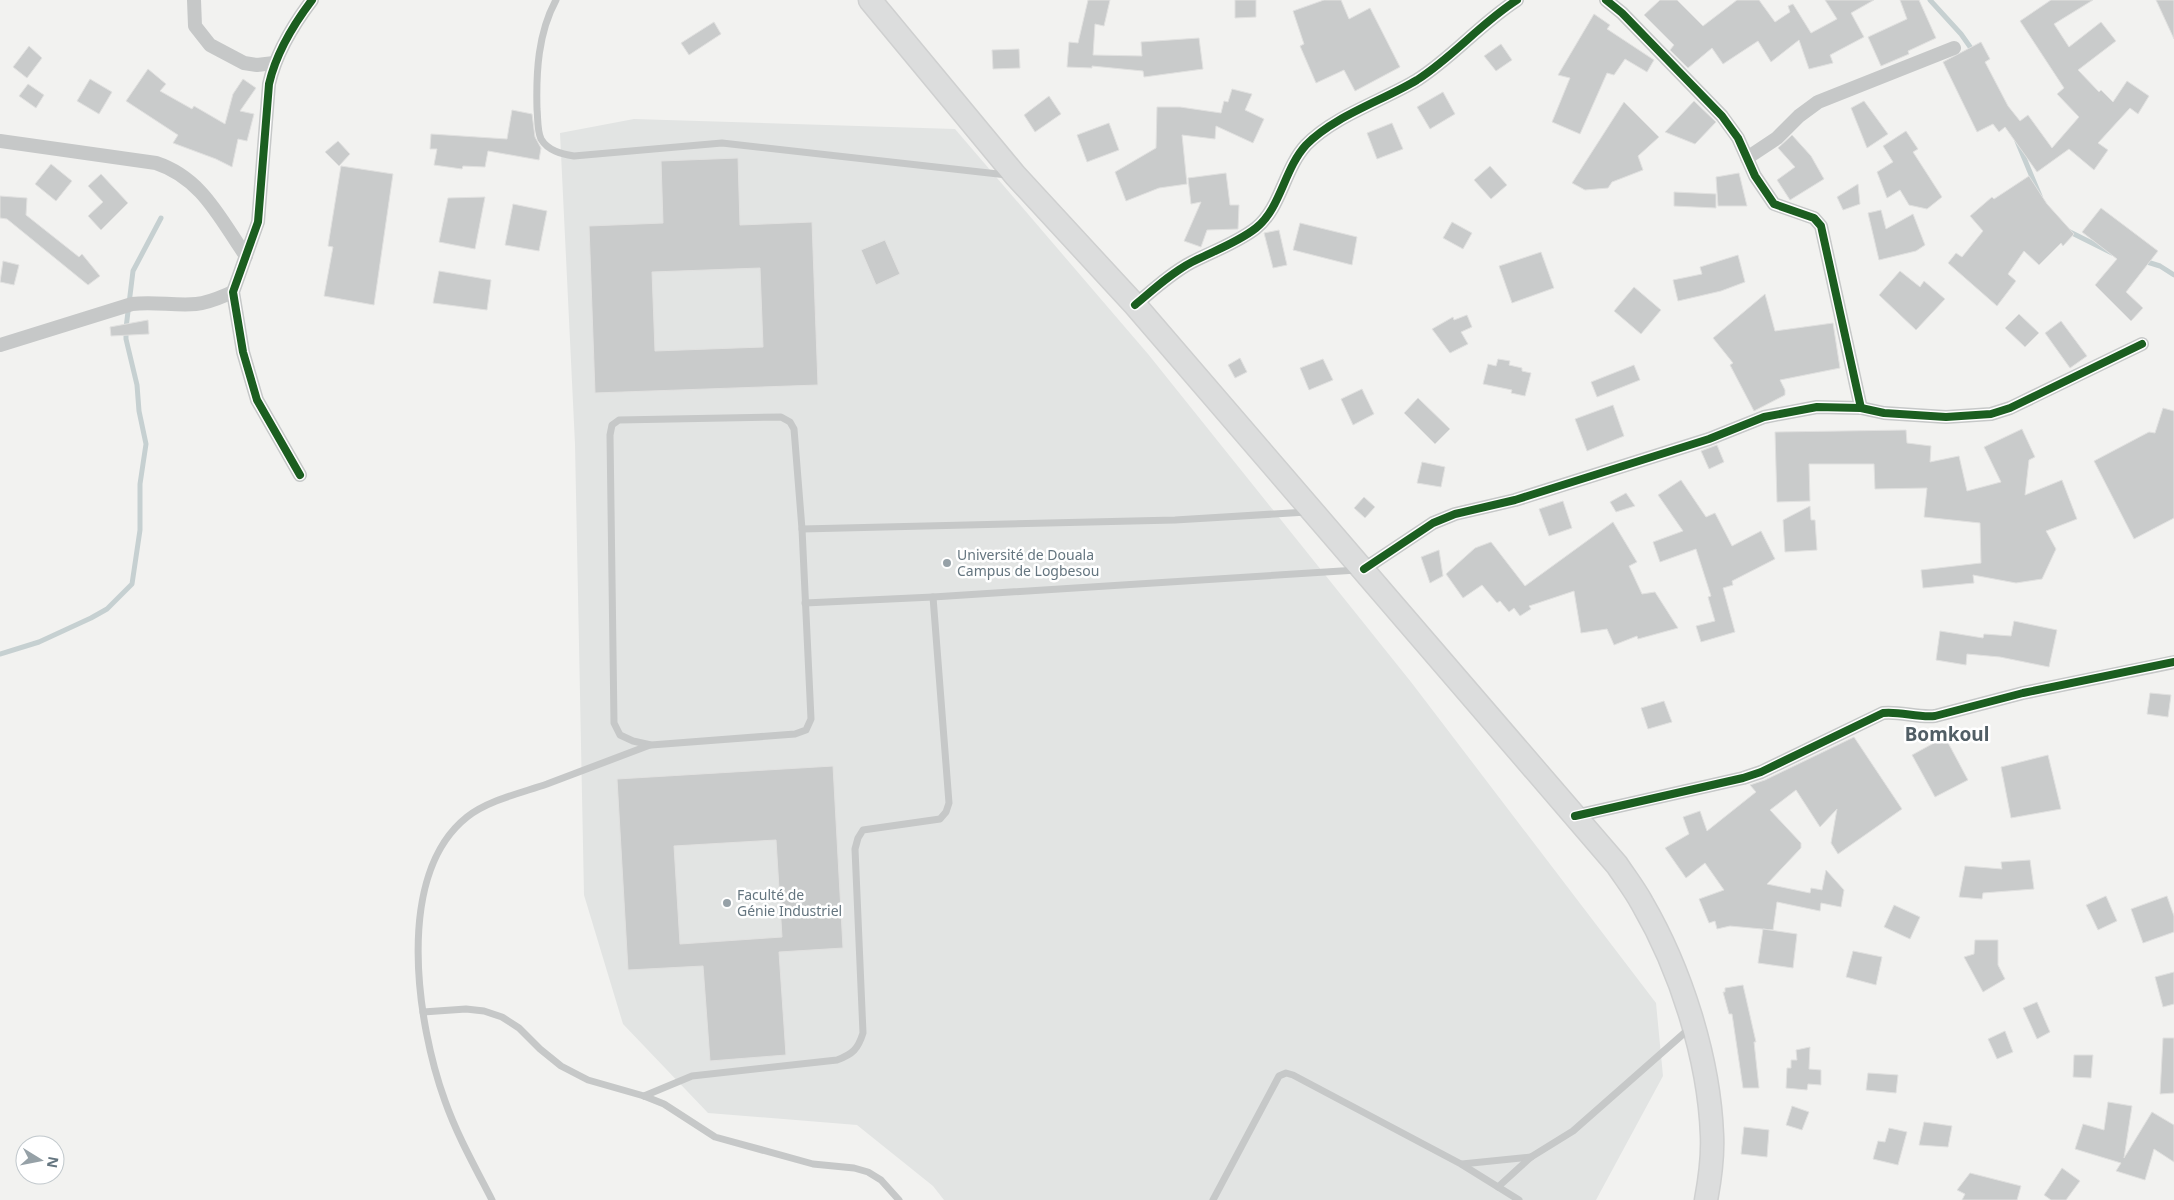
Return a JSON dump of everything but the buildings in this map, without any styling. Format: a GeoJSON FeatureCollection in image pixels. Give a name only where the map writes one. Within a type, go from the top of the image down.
{"type":"FeatureCollection","features":[{"type":"Feature","properties":{"kind":"main road"},"geometry":{"type":"LineString","coordinates":[[870,0],[1015,175],[1135,305],[1617,865],[1642,902],[1666,950],[1693,1026],[1710,1103],[1712,1137],[1706,1200]]}},
{"type":"Feature","properties":{"kind":"street"},"geometry":{"type":"LineString","coordinates":[[194,0],[195,26],[210,44],[244,63],[257,65],[274,63]]}},
{"type":"Feature","properties":{"kind":"street"},"geometry":{"type":"LineString","coordinates":[[300,475],[257,400],[243,352],[233,292],[258,222],[269,84],[274,63],[301,15],[312,0]]}},
{"type":"Feature","properties":{"kind":"street"},"geometry":{"type":"LineString","coordinates":[[1135,305],[1185,266],[1240,238],[1262,223],[1270,212],[1297,158],[1320,132],[1417,80],[1436,67],[1496,13],[1517,0]]}},
{"type":"Feature","properties":{"kind":"street"},"geometry":{"type":"LineString","coordinates":[[1606,0],[1622,13],[1722,116],[1738,138],[1755,176],[1774,204],[1809,216],[1821,226],[1861,408]]}},
{"type":"Feature","properties":{"kind":"street"},"geometry":{"type":"LineString","coordinates":[[1747,158],[1777,138],[1799,116],[1818,102],[1954,48]]}},
{"type":"Feature","properties":{"kind":"street"},"geometry":{"type":"LineString","coordinates":[[0,141],[156,163],[172,168],[189,179],[201,191],[246,256]]}},
{"type":"Feature","properties":{"kind":"street"},"geometry":{"type":"LineString","coordinates":[[0,345],[132,304],[146,302],[196,304],[214,300],[233,292]]}},
{"type":"Feature","properties":{"kind":"street"},"geometry":{"type":"LineString","coordinates":[[1364,570],[1433,523],[1455,514],[1524,497],[1709,438],[1764,417],[1817,407],[1861,408],[1884,413],[1946,417],[1991,414],[2010,408],[2142,344]]}},
{"type":"Feature","properties":{"kind":"street"},"geometry":{"type":"LineString","coordinates":[[1575,816],[1743,778],[1760,772],[1883,714],[1935,716],[2023,693],[2174,662]]}},
{"type":"Feature","properties":{"kind":"lane"},"geometry":{"type":"LineString","coordinates":[[556,0],[544,30],[536,84],[538,127],[541,139],[550,149],[561,154],[574,156],[722,143],[1015,175]]}},
{"type":"Feature","properties":{"kind":"lane"},"geometry":{"type":"LineString","coordinates":[[492,1200],[456,1128],[444,1100],[431,1060],[423,1012],[418,960],[420,913],[428,872],[446,840],[467,818],[492,803],[651,745],[795,734],[806,730],[811,719],[802,529],[794,429],[790,422],[780,417],[619,420],[612,425],[610,434],[614,723],[620,735],[633,741],[651,745]]}},
{"type":"Feature","properties":{"kind":"lane"},"geometry":{"type":"LineString","coordinates":[[802,529],[1175,520],[1312,512]]}},
{"type":"Feature","properties":{"kind":"lane"},"geometry":{"type":"LineString","coordinates":[[806,603],[933,597],[1364,570]]}},
{"type":"Feature","properties":{"kind":"lane"},"geometry":{"type":"LineString","coordinates":[[644,1096],[692,1076],[837,1060],[850,1055],[859,1047],[863,1032],[855,850],[858,838],[863,830],[940,819],[946,812],[949,803],[933,597]]}},
{"type":"Feature","properties":{"kind":"lane"},"geometry":{"type":"LineString","coordinates":[[423,1012],[466,1008],[502,1017],[519,1028],[561,1066],[588,1080],[644,1096],[664,1104],[715,1137],[813,1164],[854,1168],[868,1172],[881,1180],[899,1200]]}},
{"type":"Feature","properties":{"kind":"lane"},"geometry":{"type":"LineString","coordinates":[[1498,1186],[1531,1157],[1573,1131],[1693,1026]]}},
{"type":"Feature","properties":{"kind":"lane"},"geometry":{"type":"LineString","coordinates":[[1213,1200],[1279,1076],[1286,1073],[1461,1164],[1519,1200]]}},
{"type":"Feature","properties":{"kind":"lane"},"geometry":{"type":"LineString","coordinates":[[1461,1164],[1531,1157]]}},
{"type":"Feature","properties":{"kind":"shaded area","name":"Université de Douala Campus de Logbesou"},"geometry":{"type":"Polygon","coordinates":[[[634,119],[955,129],[1148,354],[1411,682],[1656,1003],[1663,1076],[1596,1200],[944,1200],[933,1186],[857,1125],[708,1113],[623,1024],[584,895],[575,444],[560,133],[634,119]]]}},
{"type":"Feature","properties":{"kind":"waterway"},"geometry":{"type":"LineString","coordinates":[[1930,0],[1961,34],[1973,51]]}},
{"type":"Feature","properties":{"kind":"waterway"},"geometry":{"type":"LineString","coordinates":[[2017,141],[2040,196]]}},
{"type":"Feature","properties":{"kind":"waterway"},"geometry":{"type":"LineString","coordinates":[[0,654],[39,642],[91,618],[107,609],[132,584],[140,530],[140,484],[146,444],[139,411],[137,385],[126,339],[126,328],[133,271],[161,218]]}},
{"type":"Feature","properties":{"kind":"waterway"},"geometry":{"type":"LineString","coordinates":[[2068,231],[2112,253]]}},
{"type":"Feature","properties":{"kind":"waterway"},"geometry":{"type":"LineString","coordinates":[[2144,261],[2160,266],[2174,275]]}},
{"type":"Feature","properties":{"kind":"cycle path"},"geometry":{"type":"LineString","coordinates":[[300,475],[257,400],[243,352],[233,292],[258,222],[269,84],[276,61],[286,40],[312,0]]}},
{"type":"Feature","properties":{"kind":"cycle path"},"geometry":{"type":"LineString","coordinates":[[1135,305],[1184,266],[1233,242],[1256,228],[1271,210],[1292,165],[1306,145],[1317,135],[1344,117],[1417,80],[1517,0]]}},
{"type":"Feature","properties":{"kind":"cycle path"},"geometry":{"type":"LineString","coordinates":[[1606,0],[1622,13],[1722,116],[1738,138],[1755,176],[1774,204],[1814,218],[1821,226],[1861,408]]}},
{"type":"Feature","properties":{"kind":"cycle path"},"geometry":{"type":"LineString","coordinates":[[1364,569],[1433,523],[1455,514],[1515,500],[1709,439],[1764,417],[1817,407],[1861,408],[1884,413],[1946,417],[1991,414],[2010,408],[2142,344]]}},
{"type":"Feature","properties":{"kind":"cycle path"},"geometry":{"type":"LineString","coordinates":[[1575,816],[1743,778],[1761,772],[1883,713],[1935,716],[2023,693],[2174,662]]}},
{"type":"Feature","properties":{"kind":"place","name":"Université de Douala Campus de Logbesou"},"geometry":{"type":"Point","coordinates":[947,563]}},
{"type":"Feature","properties":{"kind":"place","name":"Faculté de Génie Industriel"},"geometry":{"type":"Point","coordinates":[727,903]}},
{"type":"Feature","properties":{"kind":"district","name":"Bomkoul"},"geometry":{"type":"Point","coordinates":[1947,734]}}]}
